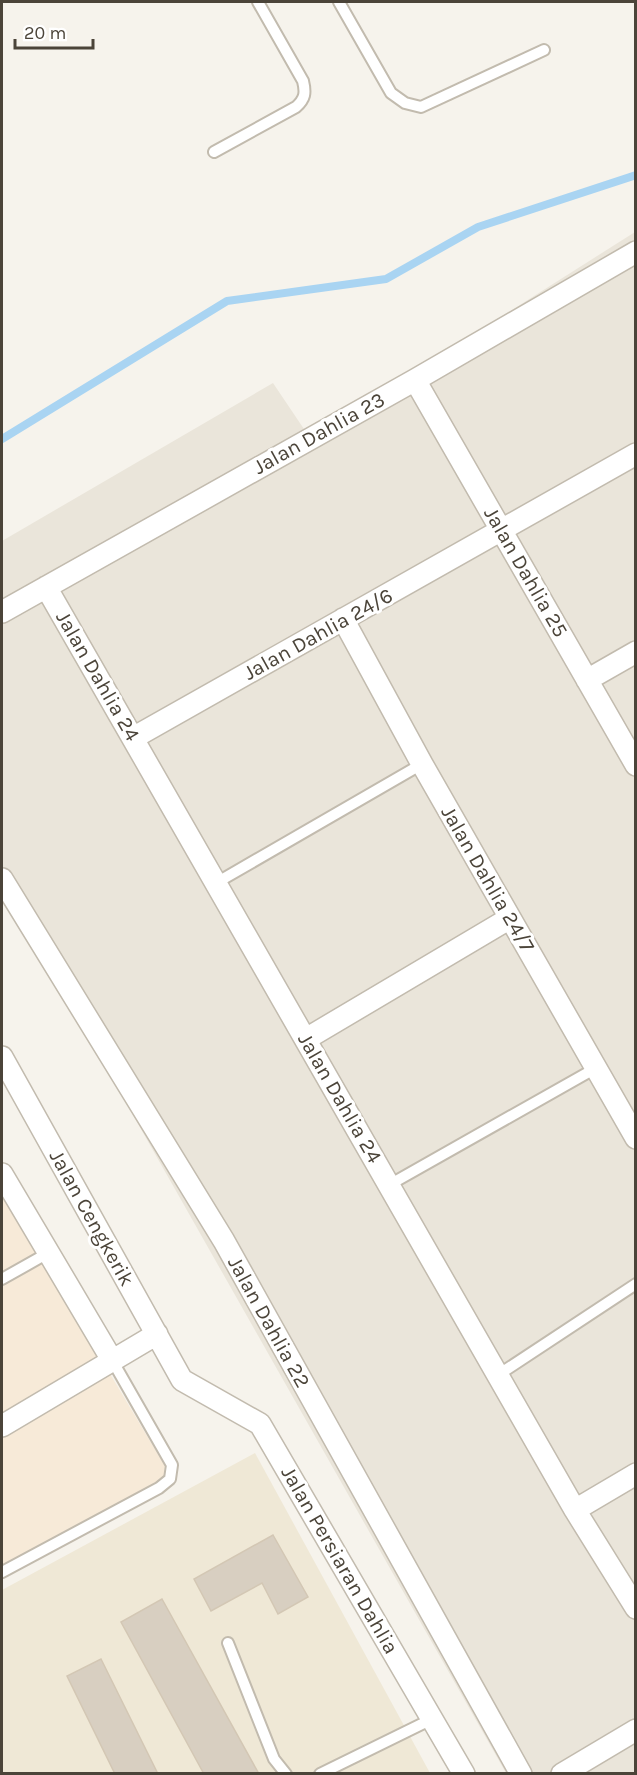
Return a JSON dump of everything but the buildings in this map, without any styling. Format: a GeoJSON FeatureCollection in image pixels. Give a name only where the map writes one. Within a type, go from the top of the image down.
{"type":"FeatureCollection","features":[{"type":"Feature","properties":{"kind":"street","name":"Jalan Dahlia 23"},"geometry":{"type":"LineString","coordinates":[[2,612],[415,380],[636,252]]}},
{"type":"Feature","properties":{"kind":"street","name":"Jalan Dahlia 25"},"geometry":{"type":"LineString","coordinates":[[415,380],[636,765]]}},
{"type":"Feature","properties":{"kind":"street","name":"Jalan Dahlia 24/6"},"geometry":{"type":"LineString","coordinates":[[133,738],[636,454]]}},
{"type":"Feature","properties":{"kind":"street","name":"Jalan Dahlia 24"},"geometry":{"type":"LineString","coordinates":[[46,587],[575,1510],[636,1608]]}},
{"type":"Feature","properties":{"kind":"street","name":"Jalan Dahlia 24/7"},"geometry":{"type":"LineString","coordinates":[[343,620],[422,764],[636,1138]]}},
{"type":"Feature","properties":{"kind":"street"},"geometry":{"type":"LineString","coordinates":[[588,680],[636,652]]}},
{"type":"Feature","properties":{"kind":"street","name":"Jalan Dahlia 22"},"geometry":{"type":"LineString","coordinates":[[2,879],[224,1241],[521,1773]]}},
{"type":"Feature","properties":{"kind":"street"},"geometry":{"type":"LineString","coordinates":[[306,1039],[510,918]]}},
{"type":"Feature","properties":{"kind":"street","name":"Jalan Cengkerik"},"geometry":{"type":"LineString","coordinates":[[2,1057],[182,1380]]}},
{"type":"Feature","properties":{"kind":"street"},"geometry":{"type":"LineString","coordinates":[[2,1174],[112,1360]]}},
{"type":"Feature","properties":{"kind":"street"},"geometry":{"type":"LineString","coordinates":[[2,1426],[157,1334]]}},
{"type":"Feature","properties":{"kind":"street","name":"Jalan Persiaran Dahlia"},"geometry":{"type":"LineString","coordinates":[[182,1380],[260,1424],[464,1773]]}},
{"type":"Feature","properties":{"kind":"street"},"geometry":{"type":"LineString","coordinates":[[575,1510],[636,1474]]}},
{"type":"Feature","properties":{"kind":"street"},"geometry":{"type":"LineString","coordinates":[[562,1773],[636,1730]]}},
{"type":"Feature","properties":{"kind":"lane"},"geometry":{"type":"LineString","coordinates":[[214,152],[296,107],[303,100],[306,91],[303,81],[258,2]]}},
{"type":"Feature","properties":{"kind":"lane"},"geometry":{"type":"LineString","coordinates":[[339,2],[391,93],[405,103],[420,107],[544,50]]}},
{"type":"Feature","properties":{"kind":"lane"},"geometry":{"type":"LineString","coordinates":[[216,882],[422,764]]}},
{"type":"Feature","properties":{"kind":"lane"},"geometry":{"type":"LineString","coordinates":[[389,1185],[596,1068]]}},
{"type":"Feature","properties":{"kind":"lane"},"geometry":{"type":"LineString","coordinates":[[2,1279],[48,1253]]}},
{"type":"Feature","properties":{"kind":"lane"},"geometry":{"type":"LineString","coordinates":[[498,1375],[636,1284]]}},
{"type":"Feature","properties":{"kind":"lane"},"geometry":{"type":"LineString","coordinates":[[2,1572],[159,1488],[170,1479],[172,1465],[112,1360]]}},
{"type":"Feature","properties":{"kind":"lane"},"geometry":{"type":"LineString","coordinates":[[228,1643],[274,1759],[286,1773]]}},
{"type":"Feature","properties":{"kind":"lane"},"geometry":{"type":"LineString","coordinates":[[320,1773],[432,1719]]}},
{"type":"Feature","properties":{"kind":"shaded area"},"geometry":{"type":"Polygon","coordinates":[[[635,232],[635,1773],[506,1773],[2,884],[2,541],[273,383],[310,438],[635,232]]]}},
{"type":"Feature","properties":{"kind":"shaded area"},"geometry":{"type":"Polygon","coordinates":[[[2,1193],[165,1466],[164,1476],[154,1485],[2,1566],[2,1193]]]}},
{"type":"Feature","properties":{"kind":"shaded area"},"geometry":{"type":"Polygon","coordinates":[[[255,1453],[430,1773],[2,1774],[2,1590],[255,1453]]]}},
{"type":"Feature","properties":{"kind":"waterway"},"geometry":{"type":"LineString","coordinates":[[2,439],[227,301],[386,279],[478,227],[636,175]]}}]}
